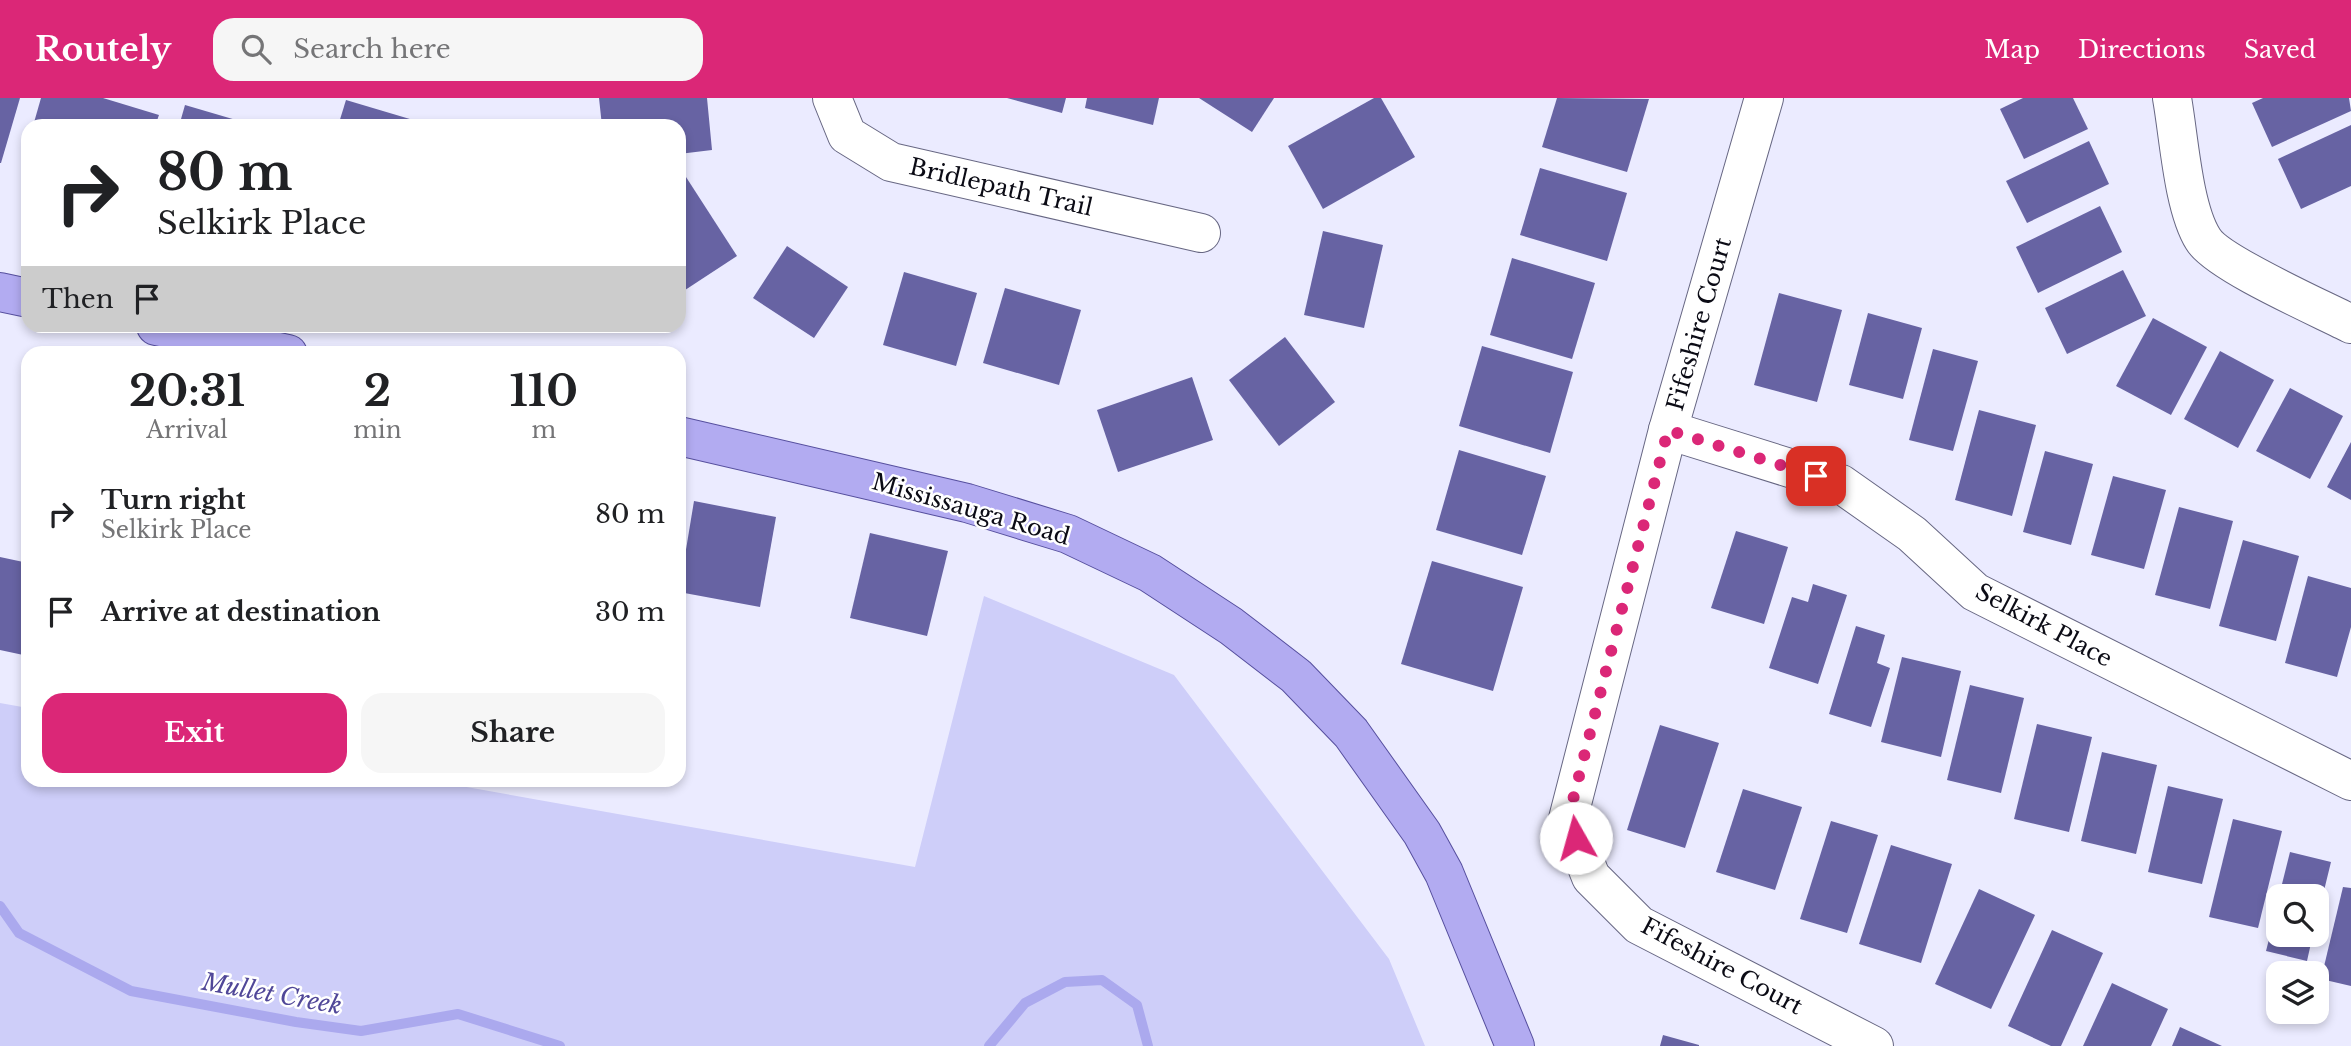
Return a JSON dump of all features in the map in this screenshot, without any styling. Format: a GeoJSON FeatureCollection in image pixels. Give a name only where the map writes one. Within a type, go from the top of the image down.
{"type":"FeatureCollection","features":[{"type":"Feature","properties":{"kind":"main road"},"geometry":{"type":"LineString","coordinates":[[0,292],[21,296]]}},
{"type":"Feature","properties":{"kind":"main road"},"geometry":{"type":"LineString","coordinates":[[189,333],[250,346]]}},
{"type":"Feature","properties":{"kind":"main road","name":"Mississauga Road"},"geometry":{"type":"LineString","coordinates":[[686,438],[967,503],[1069,534],[1150,573],[1231,626],[1296,677],[1351,733],[1422,833],[1444,873],[1515,1046]]}},
{"type":"Feature","properties":{"kind":"street","name":"Bridlepath Trail"},"geometry":{"type":"LineString","coordinates":[[832,98],[847,135],[891,162],[1201,233]]}},
{"type":"Feature","properties":{"kind":"street","name":"Fifeshire Court"},"geometry":{"type":"LineString","coordinates":[[1764,98],[1668,430],[1568,819],[1591,877],[1639,925],[1874,1046]]}},
{"type":"Feature","properties":{"kind":"street"},"geometry":{"type":"LineString","coordinates":[[2172,98],[2192,213],[2203,242],[2243,270],[2351,324]]}},
{"type":"Feature","properties":{"kind":"street","name":"Selkirk Place"},"geometry":{"type":"LineString","coordinates":[[1668,430],[1841,484],[1912,534],[1975,592],[2351,781]]}},
{"type":"Feature","properties":{"kind":"shaded area"},"geometry":{"type":"Polygon","coordinates":[[[984,596],[1174,675],[1389,959],[1425,1046],[0,1046],[0,703],[21,707],[21,787],[467,787],[915,867],[984,596]]]}},
{"type":"Feature","properties":{"kind":"building"},"geometry":{"type":"Polygon","coordinates":[[[0,98],[20,98],[1,163],[0,163],[0,98]]]}},
{"type":"Feature","properties":{"kind":"building"},"geometry":{"type":"Polygon","coordinates":[[[41,98],[103,98],[159,115],[158,119],[35,119],[41,98]]]}},
{"type":"Feature","properties":{"kind":"building"},"geometry":{"type":"Polygon","coordinates":[[[599,98],[707,98],[712,150],[686,153],[686,119],[601,119],[599,98]]]}},
{"type":"Feature","properties":{"kind":"building"},"geometry":{"type":"Polygon","coordinates":[[[1007,98],[1066,98],[1062,113],[1007,98]]]}},
{"type":"Feature","properties":{"kind":"building"},"geometry":{"type":"Polygon","coordinates":[[[1087,98],[1159,98],[1153,125],[1085,108],[1087,98]]]}},
{"type":"Feature","properties":{"kind":"building"},"geometry":{"type":"Polygon","coordinates":[[[1199,98],[1274,98],[1252,132],[1199,98]]]}},
{"type":"Feature","properties":{"kind":"building"},"geometry":{"type":"Polygon","coordinates":[[[1374,98],[1381,98],[1415,157],[1323,209],[1288,146],[1374,98]]]}},
{"type":"Feature","properties":{"kind":"building"},"geometry":{"type":"Polygon","coordinates":[[[1557,98],[1649,99],[1627,172],[1542,147],[1557,98]]]}},
{"type":"Feature","properties":{"kind":"building"},"geometry":{"type":"Polygon","coordinates":[[[2023,98],[2073,98],[2088,129],[2024,159],[2000,109],[2023,98]]]}},
{"type":"Feature","properties":{"kind":"building"},"geometry":{"type":"Polygon","coordinates":[[[2263,98],[2349,98],[2351,111],[2272,147],[2252,103],[2263,98]]]}},
{"type":"Feature","properties":{"kind":"building"},"geometry":{"type":"Polygon","coordinates":[[[346,100],[410,119],[340,119],[346,100]]]}},
{"type":"Feature","properties":{"kind":"building"},"geometry":{"type":"Polygon","coordinates":[[[185,105],[233,119],[181,119],[185,105]]]}},
{"type":"Feature","properties":{"kind":"building"},"geometry":{"type":"Polygon","coordinates":[[[2351,125],[2351,186],[2301,209],[2278,159],[2351,125]]]}},
{"type":"Feature","properties":{"kind":"building"},"geometry":{"type":"Polygon","coordinates":[[[2089,141],[2109,184],[2027,223],[2006,181],[2089,141]]]}},
{"type":"Feature","properties":{"kind":"building"},"geometry":{"type":"Polygon","coordinates":[[[1540,168],[1627,193],[1607,261],[1520,235],[1540,168]]]}},
{"type":"Feature","properties":{"kind":"building"},"geometry":{"type":"Polygon","coordinates":[[[686,177],[737,256],[686,289],[686,177]]]}},
{"type":"Feature","properties":{"kind":"building"},"geometry":{"type":"Polygon","coordinates":[[[2100,206],[2122,252],[2038,293],[2016,247],[2100,206]]]}},
{"type":"Feature","properties":{"kind":"building"},"geometry":{"type":"Polygon","coordinates":[[[1323,231],[1383,245],[1364,328],[1304,315],[1323,231]]]}},
{"type":"Feature","properties":{"kind":"building"},"geometry":{"type":"Polygon","coordinates":[[[787,246],[848,287],[814,338],[753,298],[787,246]]]}},
{"type":"Feature","properties":{"kind":"building"},"geometry":{"type":"Polygon","coordinates":[[[1512,258],[1595,283],[1572,359],[1490,335],[1512,258]]]}},
{"type":"Feature","properties":{"kind":"building"},"geometry":{"type":"Polygon","coordinates":[[[2123,270],[2146,316],[2067,354],[2045,308],[2123,270]]]}},
{"type":"Feature","properties":{"kind":"building"},"geometry":{"type":"Polygon","coordinates":[[[904,272],[977,293],[956,366],[883,345],[904,272]]]}},
{"type":"Feature","properties":{"kind":"building"},"geometry":{"type":"Polygon","coordinates":[[[1005,288],[1081,310],[1059,385],[983,363],[1005,288]]]}},
{"type":"Feature","properties":{"kind":"building"},"geometry":{"type":"Polygon","coordinates":[[[1779,293],[1842,310],[1817,402],[1754,385],[1779,293]]]}},
{"type":"Feature","properties":{"kind":"building"},"geometry":{"type":"Polygon","coordinates":[[[1868,313],[1922,328],[1903,399],[1849,385],[1868,313]]]}},
{"type":"Feature","properties":{"kind":"building"},"geometry":{"type":"Polygon","coordinates":[[[2153,318],[2207,347],[2171,415],[2116,386],[2153,318]]]}},
{"type":"Feature","properties":{"kind":"building"},"geometry":{"type":"Polygon","coordinates":[[[1285,337],[1335,402],[1279,446],[1229,380],[1285,337]]]}},
{"type":"Feature","properties":{"kind":"building"},"geometry":{"type":"Polygon","coordinates":[[[1482,346],[1573,372],[1550,453],[1459,426],[1482,346]]]}},
{"type":"Feature","properties":{"kind":"building"},"geometry":{"type":"Polygon","coordinates":[[[1933,349],[1978,361],[1953,451],[1909,440],[1933,349]]]}},
{"type":"Feature","properties":{"kind":"building"},"geometry":{"type":"Polygon","coordinates":[[[2220,351],[2274,380],[2238,448],[2184,419],[2220,351]]]}},
{"type":"Feature","properties":{"kind":"building"},"geometry":{"type":"Polygon","coordinates":[[[1192,377],[1213,440],[1118,472],[1097,410],[1192,377]]]}},
{"type":"Feature","properties":{"kind":"building"},"geometry":{"type":"Polygon","coordinates":[[[2290,388],[2343,416],[2310,479],[2256,451],[2290,388]]]}},
{"type":"Feature","properties":{"kind":"building"},"geometry":{"type":"Polygon","coordinates":[[[1979,410],[2036,425],[2012,516],[1955,500],[1979,410]]]}},
{"type":"Feature","properties":{"kind":"building"},"geometry":{"type":"Polygon","coordinates":[[[2351,442],[2351,500],[2327,487],[2351,442]]]}},
{"type":"Feature","properties":{"kind":"building"},"geometry":{"type":"Polygon","coordinates":[[[1459,450],[1546,476],[1522,555],[1436,530],[1459,450]]]}},
{"type":"Feature","properties":{"kind":"building"},"geometry":{"type":"Polygon","coordinates":[[[2045,451],[2093,464],[2071,545],[2023,532],[2045,451]]]}},
{"type":"Feature","properties":{"kind":"building"},"geometry":{"type":"Polygon","coordinates":[[[2113,476],[2166,490],[2144,569],[2091,555],[2113,476]]]}},
{"type":"Feature","properties":{"kind":"building"},"geometry":{"type":"Polygon","coordinates":[[[694,501],[776,517],[760,607],[686,593],[686,550],[694,501]]]}},
{"type":"Feature","properties":{"kind":"building"},"geometry":{"type":"Polygon","coordinates":[[[2179,507],[2233,521],[2210,609],[2155,595],[2179,507]]]}},
{"type":"Feature","properties":{"kind":"building"},"geometry":{"type":"Polygon","coordinates":[[[1736,531],[1788,547],[1764,624],[1711,608],[1736,531]]]}},
{"type":"Feature","properties":{"kind":"building"},"geometry":{"type":"Polygon","coordinates":[[[870,533],[948,551],[927,636],[850,618],[870,533]]]}},
{"type":"Feature","properties":{"kind":"building"},"geometry":{"type":"Polygon","coordinates":[[[2243,540],[2299,556],[2276,641],[2219,626],[2243,540]]]}},
{"type":"Feature","properties":{"kind":"building"},"geometry":{"type":"Polygon","coordinates":[[[0,557],[21,562],[21,654],[0,650],[0,557]]]}},
{"type":"Feature","properties":{"kind":"building"},"geometry":{"type":"Polygon","coordinates":[[[1432,561],[1523,587],[1493,691],[1401,664],[1432,561]]]}},
{"type":"Feature","properties":{"kind":"building"},"geometry":{"type":"Polygon","coordinates":[[[2308,576],[2351,588],[2351,627],[2337,677],[2285,663],[2308,576]]]}},
{"type":"Feature","properties":{"kind":"building"},"geometry":{"type":"Polygon","coordinates":[[[1813,584],[1847,595],[1818,684],[1769,668],[1792,597],[1808,602],[1813,584]]]}},
{"type":"Feature","properties":{"kind":"building"},"geometry":{"type":"Polygon","coordinates":[[[1856,626],[1885,635],[1877,663],[1890,668],[1871,727],[1829,714],[1856,626]]]}},
{"type":"Feature","properties":{"kind":"building"},"geometry":{"type":"Polygon","coordinates":[[[1902,657],[1961,671],[1941,757],[1881,742],[1902,657]]]}},
{"type":"Feature","properties":{"kind":"building"},"geometry":{"type":"Polygon","coordinates":[[[1970,685],[2024,698],[2001,793],[1947,780],[1970,685]]]}},
{"type":"Feature","properties":{"kind":"building"},"geometry":{"type":"Polygon","coordinates":[[[2037,724],[2092,737],[2069,832],[2014,819],[2037,724]]]}},
{"type":"Feature","properties":{"kind":"building"},"geometry":{"type":"Polygon","coordinates":[[[1660,725],[1719,743],[1685,848],[1627,830],[1660,725]]]}},
{"type":"Feature","properties":{"kind":"building"},"geometry":{"type":"Polygon","coordinates":[[[2102,752],[2157,765],[2136,854],[2081,841],[2102,752]]]}},
{"type":"Feature","properties":{"kind":"building"},"geometry":{"type":"Polygon","coordinates":[[[2168,786],[2223,799],[2202,884],[2148,872],[2168,786]]]}},
{"type":"Feature","properties":{"kind":"building"},"geometry":{"type":"Polygon","coordinates":[[[1743,789],[1802,807],[1775,890],[1716,872],[1743,789]]]}},
{"type":"Feature","properties":{"kind":"building"},"geometry":{"type":"Polygon","coordinates":[[[2233,819],[2282,831],[2269,884],[2266,884],[2258,928],[2209,917],[2233,819]]]}},
{"type":"Feature","properties":{"kind":"building"},"geometry":{"type":"Polygon","coordinates":[[[1831,821],[1878,835],[1847,933],[1800,919],[1831,821]]]}},
{"type":"Feature","properties":{"kind":"building"},"geometry":{"type":"Polygon","coordinates":[[[1891,845],[1952,864],[1921,963],[1859,944],[1891,845]]]}},
{"type":"Feature","properties":{"kind":"building"},"geometry":{"type":"Polygon","coordinates":[[[2290,852],[2331,862],[2326,884],[2282,884],[2290,852]]]}},
{"type":"Feature","properties":{"kind":"building"},"geometry":{"type":"Polygon","coordinates":[[[2343,887],[2351,888],[2351,986],[2329,981],[2329,961],[2325,961],[2343,887]]]}},
{"type":"Feature","properties":{"kind":"building"},"geometry":{"type":"Polygon","coordinates":[[[1979,889],[2035,915],[1991,1009],[1935,984],[1979,889]]]}},
{"type":"Feature","properties":{"kind":"building"},"geometry":{"type":"Polygon","coordinates":[[[2052,930],[2103,953],[2061,1046],[2051,1046],[2008,1026],[2052,930]]]}},
{"type":"Feature","properties":{"kind":"building"},"geometry":{"type":"Polygon","coordinates":[[[2267,947],[2310,947],[2307,961],[2266,951],[2267,947]]]}},
{"type":"Feature","properties":{"kind":"building"},"geometry":{"type":"Polygon","coordinates":[[[2112,983],[2168,1009],[2151,1046],[2083,1046],[2112,983]]]}},
{"type":"Feature","properties":{"kind":"building"},"geometry":{"type":"Polygon","coordinates":[[[2180,1027],[2222,1046],[2172,1046],[2180,1027]]]}},
{"type":"Feature","properties":{"kind":"building"},"geometry":{"type":"Polygon","coordinates":[[[1663,1035],[1699,1045],[1699,1046],[1660,1046],[1663,1035]]]}},
{"type":"Feature","properties":{"kind":"waterway","name":"Mullet Creek"},"geometry":{"type":"LineString","coordinates":[[0,906],[19,933],[131,991],[296,1022],[361,1031],[458,1014],[560,1046]]}},
{"type":"Feature","properties":{"kind":"waterway","name":"Mullet Creek"},"geometry":{"type":"LineString","coordinates":[[989,1046],[1025,1003],[1065,982],[1102,980],[1137,1005],[1148,1046]]}},
{"type":"Feature","properties":{"kind":"route"},"geometry":{"type":"LineString","coordinates":[[1576,838],[1568,819],[1668,430],[1816,476]]}}]}
